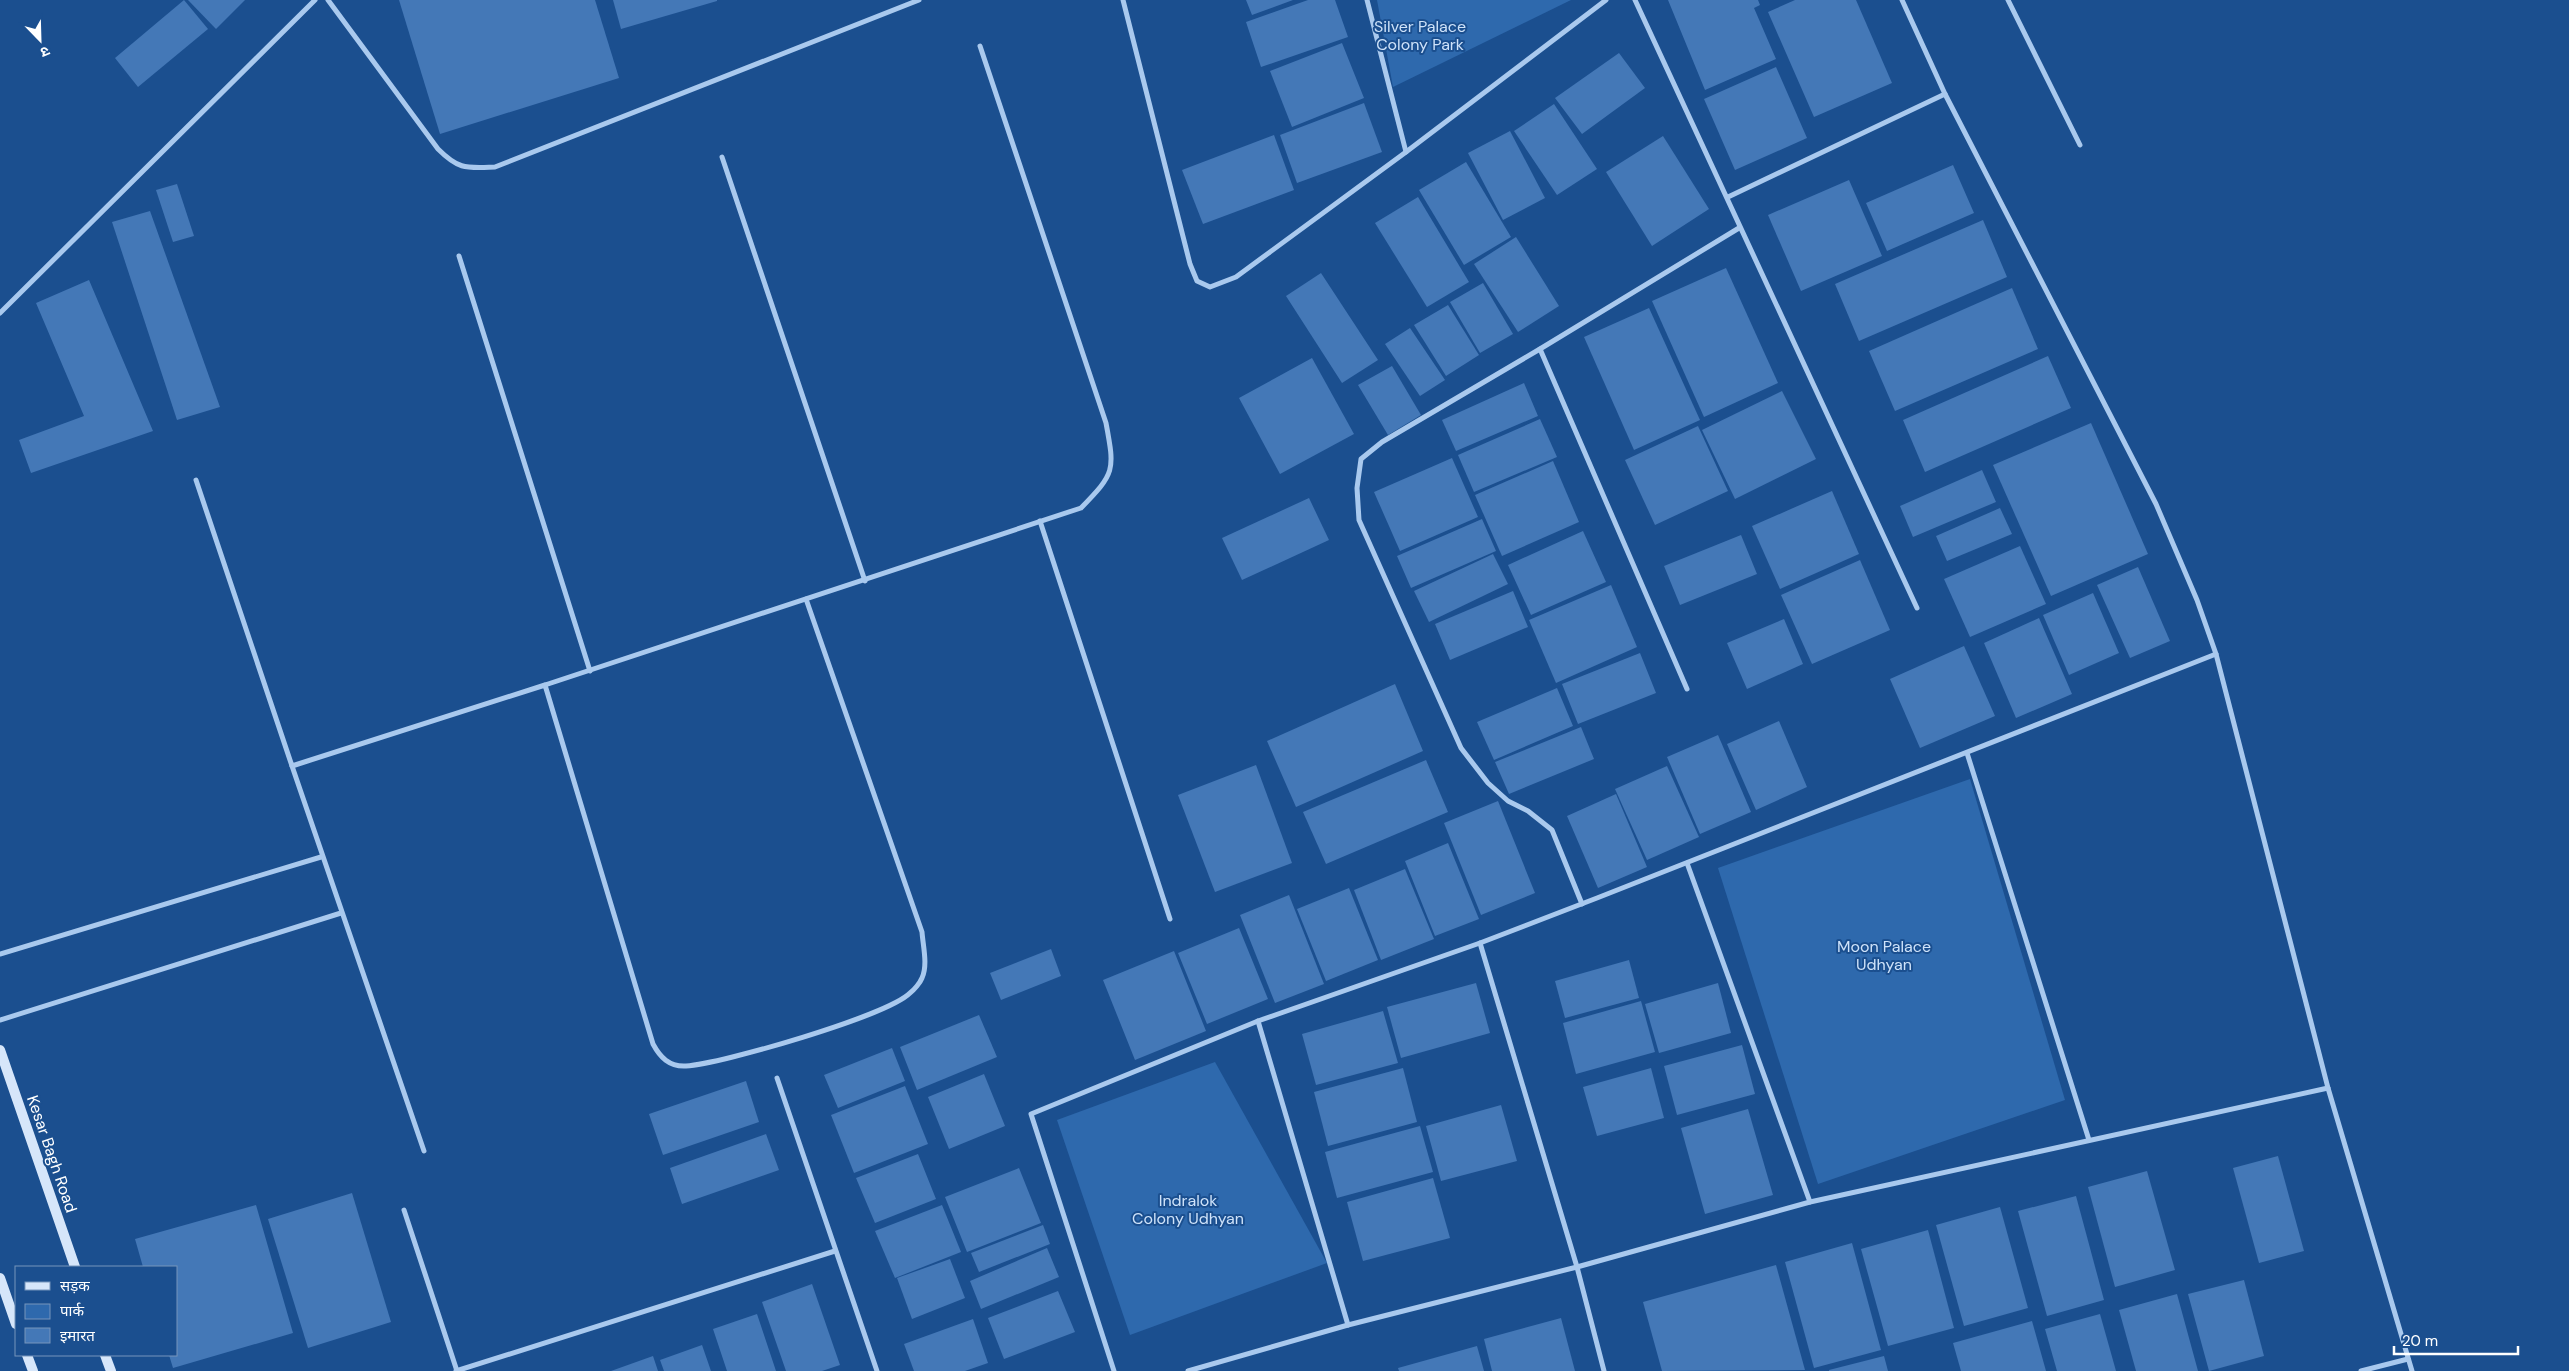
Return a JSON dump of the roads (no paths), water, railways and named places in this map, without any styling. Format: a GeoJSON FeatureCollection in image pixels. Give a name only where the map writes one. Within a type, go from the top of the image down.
{"type":"FeatureCollection","features":[{"type":"Feature","properties":{"kind":"main road","name":"Kesar Bagh Road"},"geometry":{"type":"LineString","coordinates":[[0,1050],[75,1266]]}},
{"type":"Feature","properties":{"kind":"main road"},"geometry":{"type":"LineString","coordinates":[[0,1278],[15,1321]]}},
{"type":"Feature","properties":{"kind":"main road"},"geometry":{"type":"LineString","coordinates":[[27,1356],[33,1371]]}},
{"type":"Feature","properties":{"kind":"main road"},"geometry":{"type":"LineString","coordinates":[[106,1356],[111,1371]]}},
{"type":"Feature","properties":{"kind":"street"},"geometry":{"type":"LineString","coordinates":[[0,313],[315,0]]}},
{"type":"Feature","properties":{"kind":"street"},"geometry":{"type":"LineString","coordinates":[[328,0],[438,148],[452,163],[470,168],[495,167],[919,0]]}},
{"type":"Feature","properties":{"kind":"street"},"geometry":{"type":"LineString","coordinates":[[1123,0],[1190,264],[1197,281],[1204,286],[1217,286],[1236,278],[1606,0]]}},
{"type":"Feature","properties":{"kind":"street"},"geometry":{"type":"LineString","coordinates":[[1367,0],[1406,152]]}},
{"type":"Feature","properties":{"kind":"street"},"geometry":{"type":"LineString","coordinates":[[1635,0],[1728,197],[1739,228],[1917,608]]}},
{"type":"Feature","properties":{"kind":"street"},"geometry":{"type":"LineString","coordinates":[[1902,0],[1945,94],[2156,504],[2197,600],[2216,654],[2328,1088],[2412,1371]]}},
{"type":"Feature","properties":{"kind":"street"},"geometry":{"type":"LineString","coordinates":[[2008,0],[2080,145]]}},
{"type":"Feature","properties":{"kind":"street"},"geometry":{"type":"LineString","coordinates":[[292,766],[545,686],[1081,508],[1107,481],[1113,458],[1106,423],[980,46]]}},
{"type":"Feature","properties":{"kind":"street"},"geometry":{"type":"LineString","coordinates":[[1728,197],[1945,94]]}},
{"type":"Feature","properties":{"kind":"street"},"geometry":{"type":"LineString","coordinates":[[722,157],[865,581]]}},
{"type":"Feature","properties":{"kind":"street"},"geometry":{"type":"LineString","coordinates":[[1582,904],[1552,830],[1528,811],[1508,801],[1488,783],[1462,748],[1359,520],[1357,488],[1361,459],[1382,442],[1739,228]]}},
{"type":"Feature","properties":{"kind":"street"},"geometry":{"type":"LineString","coordinates":[[460,256],[590,671]]}},
{"type":"Feature","properties":{"kind":"street"},"geometry":{"type":"LineString","coordinates":[[1540,349],[1687,689]]}},
{"type":"Feature","properties":{"kind":"street"},"geometry":{"type":"LineString","coordinates":[[196,480],[341,913],[424,1151]]}},
{"type":"Feature","properties":{"kind":"street"},"geometry":{"type":"LineString","coordinates":[[1040,521],[1170,919]]}},
{"type":"Feature","properties":{"kind":"street"},"geometry":{"type":"LineString","coordinates":[[545,686],[653,1044],[660,1057],[671,1064],[685,1066],[765,1049],[881,1010],[910,994],[922,978],[925,958],[922,932],[806,599]]}},
{"type":"Feature","properties":{"kind":"street"},"geometry":{"type":"LineString","coordinates":[[1114,1371],[1031,1114],[1258,1021],[1582,904],[2216,654]]}},
{"type":"Feature","properties":{"kind":"street"},"geometry":{"type":"LineString","coordinates":[[1967,753],[2089,1140]]}},
{"type":"Feature","properties":{"kind":"street"},"geometry":{"type":"LineString","coordinates":[[0,954],[322,857]]}},
{"type":"Feature","properties":{"kind":"street"},"geometry":{"type":"LineString","coordinates":[[1688,863],[1810,1202]]}},
{"type":"Feature","properties":{"kind":"street"},"geometry":{"type":"LineString","coordinates":[[0,1020],[341,913]]}},
{"type":"Feature","properties":{"kind":"street"},"geometry":{"type":"LineString","coordinates":[[1480,942],[1577,1267],[1604,1371]]}},
{"type":"Feature","properties":{"kind":"street"},"geometry":{"type":"LineString","coordinates":[[1258,1021],[1348,1324]]}},
{"type":"Feature","properties":{"kind":"street"},"geometry":{"type":"LineString","coordinates":[[777,1078],[877,1371]]}},
{"type":"Feature","properties":{"kind":"street"},"geometry":{"type":"LineString","coordinates":[[1188,1371],[1348,1324],[1577,1267],[1810,1202],[2328,1088]]}},
{"type":"Feature","properties":{"kind":"street"},"geometry":{"type":"LineString","coordinates":[[404,1210],[457,1371],[835,1251]]}},
{"type":"Feature","properties":{"kind":"street"},"geometry":{"type":"LineString","coordinates":[[2361,1371],[2408,1359]]}},
{"type":"Feature","properties":{"kind":"park label","name":"Silver Palace Colony Park"},"geometry":{"type":"Point","coordinates":[1420,35]}},
{"type":"Feature","properties":{"kind":"park label","name":"Moon Palace Udhyan"},"geometry":{"type":"Point","coordinates":[1884,955]}},
{"type":"Feature","properties":{"kind":"park label","name":"Indralok Colony Udhyan"},"geometry":{"type":"Point","coordinates":[1188,1209]}}]}
